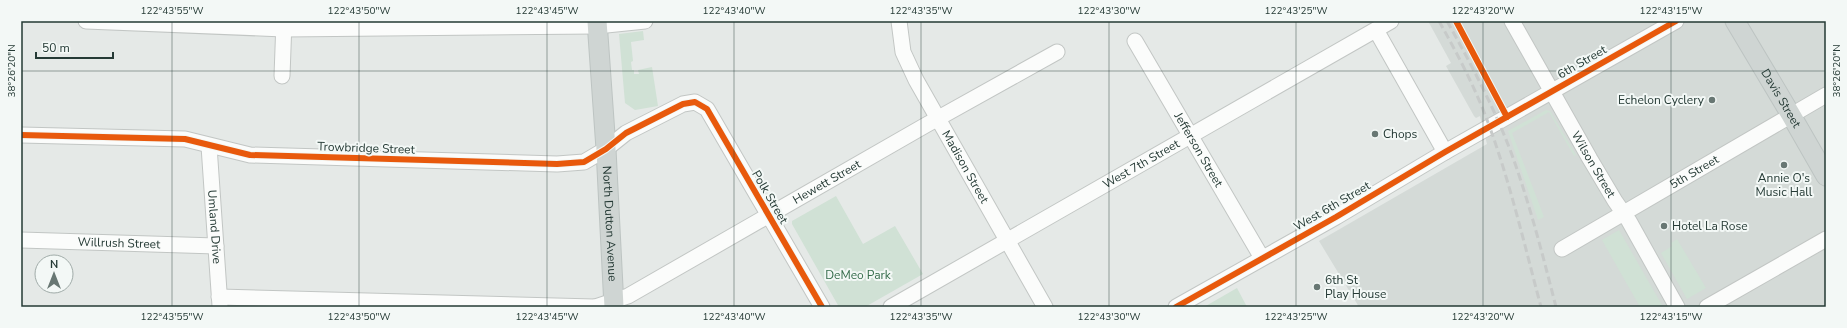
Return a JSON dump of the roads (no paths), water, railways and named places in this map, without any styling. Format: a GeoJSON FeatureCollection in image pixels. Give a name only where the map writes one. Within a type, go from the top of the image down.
{"type":"FeatureCollection","features":[{"type":"Feature","properties":{"kind":"main road","name":"Davis Street"},"geometry":{"type":"LineString","coordinates":[[1735,21],[1792,115],[1826,176]]}},
{"type":"Feature","properties":{"kind":"main road","name":"North Dutton Avenue"},"geometry":{"type":"LineString","coordinates":[[597,24],[606,149],[614,304]]}},
{"type":"Feature","properties":{"kind":"street"},"geometry":{"type":"LineString","coordinates":[[86,21],[284,25],[597,24],[645,21]]}},
{"type":"Feature","properties":{"kind":"street","name":"Madison Street"},"geometry":{"type":"LineString","coordinates":[[899,21],[903,52],[916,80],[1006,242],[1045,307]]}},
{"type":"Feature","properties":{"kind":"street","name":"West 7th Street"},"geometry":{"type":"LineString","coordinates":[[891,307],[1391,21]]}},
{"type":"Feature","properties":{"kind":"street","name":"Wilson Street"},"geometry":{"type":"LineString","coordinates":[[1512,21],[1677,307]]}},
{"type":"Feature","properties":{"kind":"street","name":"6th Street"},"geometry":{"type":"LineString","coordinates":[[1498,122],[1676,21]]}},
{"type":"Feature","properties":{"kind":"street"},"geometry":{"type":"LineString","coordinates":[[282,76],[284,25]]}},
{"type":"Feature","properties":{"kind":"street"},"geometry":{"type":"LineString","coordinates":[[1376,30],[1445,152]]}},
{"type":"Feature","properties":{"kind":"street","name":"Jefferson Street"},"geometry":{"type":"LineString","coordinates":[[1134,41],[1262,258]]}},
{"type":"Feature","properties":{"kind":"street","name":"Hewett Street"},"geometry":{"type":"LineString","coordinates":[[220,302],[594,307],[614,304],[768,215],[1057,52]]}},
{"type":"Feature","properties":{"kind":"street","name":"5th Street"},"geometry":{"type":"LineString","coordinates":[[1562,249],[1826,95]]}},
{"type":"Feature","properties":{"kind":"street","name":"Trowbridge Street"},"geometry":{"type":"LineString","coordinates":[[21,135],[184,139],[250,155],[557,164],[584,162],[606,149],[626,133],[683,104],[695,102]]}},
{"type":"Feature","properties":{"kind":"street","name":"Polk Street"},"geometry":{"type":"LineString","coordinates":[[695,102],[707,108],[822,307]]}},
{"type":"Feature","properties":{"kind":"street","name":"West 6th Street"},"geometry":{"type":"LineString","coordinates":[[1176,307],[1498,122]]}},
{"type":"Feature","properties":{"kind":"street","name":"Umland Drive"},"geometry":{"type":"LineString","coordinates":[[209,146],[220,302]]}},
{"type":"Feature","properties":{"kind":"street"},"geometry":{"type":"LineString","coordinates":[[1707,307],[1826,239]]}},
{"type":"Feature","properties":{"kind":"street","name":"Willrush Street"},"geometry":{"type":"LineString","coordinates":[[21,240],[216,246]]}},
{"type":"Feature","properties":{"kind":"railway"},"geometry":{"type":"LineString","coordinates":[[1439,21],[1467,73],[1498,150],[1541,307]]}},
{"type":"Feature","properties":{"kind":"railway"},"geometry":{"type":"LineString","coordinates":[[1447,21],[1482,87],[1512,155],[1519,174],[1556,307]]}},
{"type":"Feature","properties":{"kind":"place","name":"Echelon Cyclery"},"geometry":{"type":"Point","coordinates":[1712,100]}},
{"type":"Feature","properties":{"kind":"place","name":"Chops"},"geometry":{"type":"Point","coordinates":[1375,134]}},
{"type":"Feature","properties":{"kind":"place","name":"Annie O's Music Hall"},"geometry":{"type":"Point","coordinates":[1784,165]}},
{"type":"Feature","properties":{"kind":"place","name":"Hotel La Rose"},"geometry":{"type":"Point","coordinates":[1664,226]}},
{"type":"Feature","properties":{"kind":"place","name":"6th St Play House"},"geometry":{"type":"Point","coordinates":[1317,287]}},
{"type":"Feature","properties":{"kind":"park label","name":"DeMeo Park"},"geometry":{"type":"Point","coordinates":[858,275]}}]}
